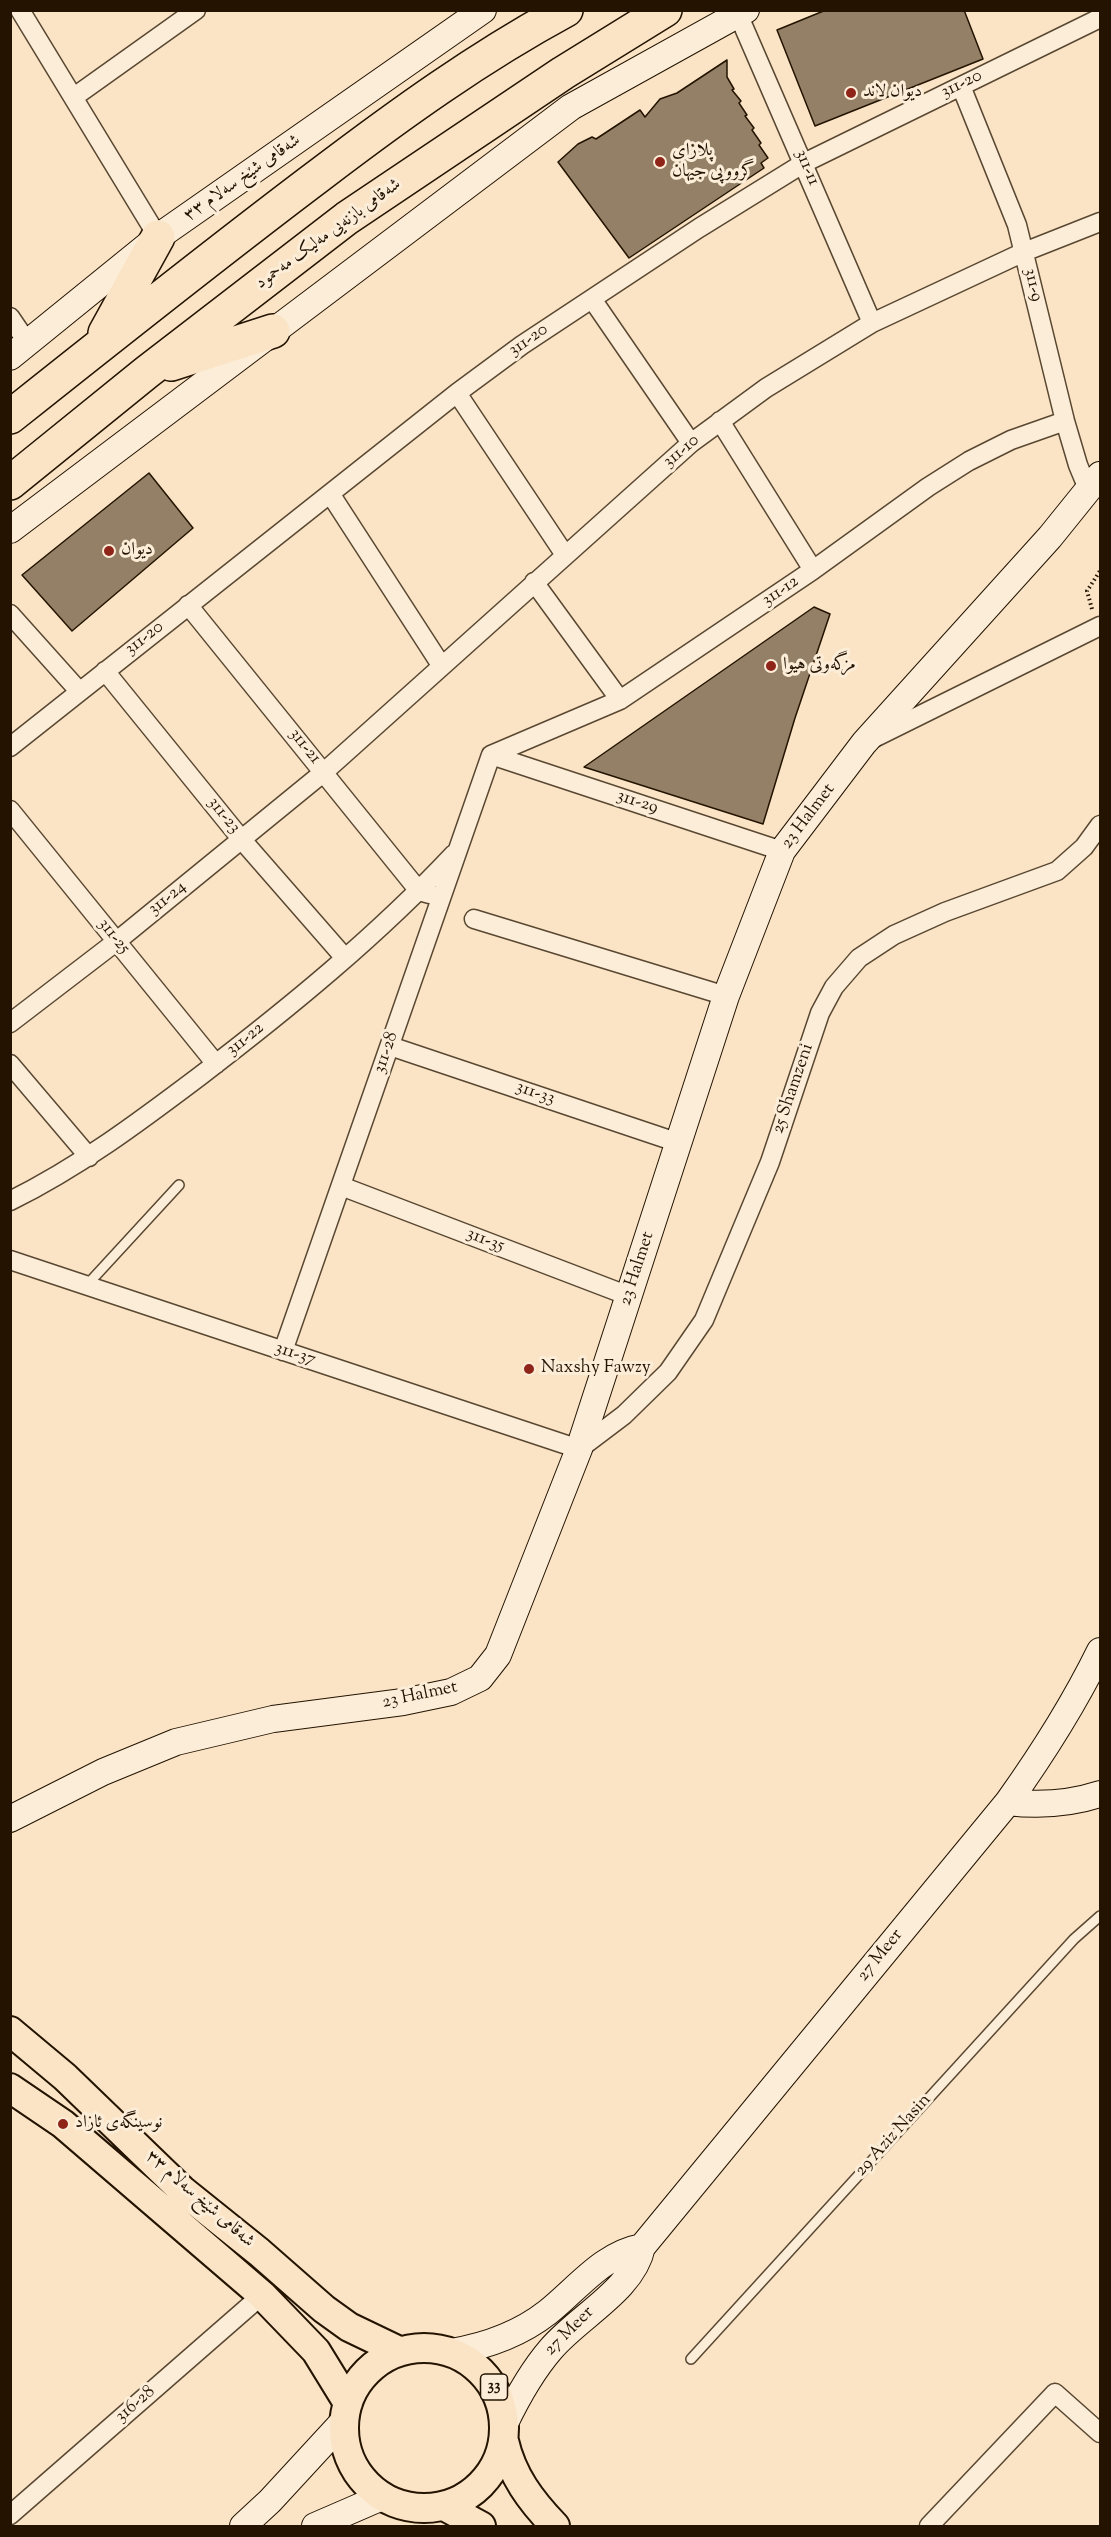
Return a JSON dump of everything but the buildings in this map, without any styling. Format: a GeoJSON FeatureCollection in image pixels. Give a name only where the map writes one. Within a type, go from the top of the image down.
{"type":"FeatureCollection","features":[{"type":"Feature","properties":{"kind":"highway"},"geometry":{"type":"LineString","coordinates":[[10,417],[199,265],[430,92],[485,56],[566,10]]}},
{"type":"Feature","properties":{"kind":"highway","name":"شەقامی بازنەیی مەلیک مەحمود"},"geometry":{"type":"LineString","coordinates":[[10,483],[147,372],[347,218],[563,73],[665,10]]}},
{"type":"Feature","properties":{"kind":"highway"},"geometry":{"type":"LineString","coordinates":[[96,349],[158,237]]}},
{"type":"Feature","properties":{"kind":"highway"},"geometry":{"type":"LineString","coordinates":[[147,372],[273,331]]}},
{"type":"Feature","properties":{"kind":"main road","name":"شەقامی شێخ سەلام ٣٣"},"geometry":{"type":"LineString","coordinates":[[10,2031],[65,2077],[183,2191],[259,2252],[324,2309],[349,2327],[399,2351]]}},
{"type":"Feature","properties":{"kind":"main road","name":"شەقامی شێخ سەلام ٣٣"},"geometry":{"type":"LineString","coordinates":[[10,2088],[63,2124],[262,2295],[316,2351],[344,2414],[347,2451],[355,2469],[366,2484],[382,2497],[412,2508],[444,2506],[465,2497],[484,2483],[500,2456],[504,2432]]}},
{"type":"Feature","properties":{"kind":"main road","name":"33"},"geometry":{"type":"LineString","coordinates":[[344,2414],[356,2386],[366,2372],[399,2351],[433,2348],[451,2352],[468,2361],[483,2373],[498,2396],[509,2461],[516,2477],[539,2510],[555,2526]]}},
{"type":"Feature","properties":{"kind":"main road"},"geometry":{"type":"LineString","coordinates":[[444,2506],[481,2526]]}},
{"type":"Feature","properties":{"kind":"street"},"geometry":{"type":"LineString","coordinates":[[20,10],[158,237]]}},
{"type":"Feature","properties":{"kind":"street"},"geometry":{"type":"LineString","coordinates":[[74,97],[196,10]]}},
{"type":"Feature","properties":{"kind":"street","name":"شەقامی شێخ سەلام ٣٣"},"geometry":{"type":"LineString","coordinates":[[19,349],[158,237],[483,10]]}},
{"type":"Feature","properties":{"kind":"street"},"geometry":{"type":"LineString","coordinates":[[10,530],[571,107],[742,12]]}},
{"type":"Feature","properties":{"kind":"street","name":"311-11"},"geometry":{"type":"LineString","coordinates":[[742,12],[872,323]]}},
{"type":"Feature","properties":{"kind":"street","name":"311-20"},"geometry":{"type":"LineString","coordinates":[[10,747],[457,393],[522,345],[804,164],[1101,18]]}},
{"type":"Feature","properties":{"kind":"street","name":"311-9"},"geometry":{"type":"LineString","coordinates":[[962,86],[1007,196],[1024,252],[1078,465],[1094,482]]}},
{"type":"Feature","properties":{"kind":"street","name":"311-10"},"geometry":{"type":"LineString","coordinates":[[324,772],[691,443],[766,388],[872,323],[1024,252],[1101,222]]}},
{"type":"Feature","properties":{"kind":"street"},"geometry":{"type":"LineString","coordinates":[[592,299],[691,443]]}},
{"type":"Feature","properties":{"kind":"street"},"geometry":{"type":"LineString","coordinates":[[10,316],[19,349]]}},
{"type":"Feature","properties":{"kind":"street"},"geometry":{"type":"LineString","coordinates":[[457,393],[565,555]]}},
{"type":"Feature","properties":{"kind":"street"},"geometry":{"type":"LineString","coordinates":[[720,421],[813,570]]}},
{"type":"Feature","properties":{"kind":"street","name":"311-12"},"geometry":{"type":"LineString","coordinates":[[491,755],[620,700],[813,570],[927,487],[969,461],[1011,440],[1065,421]]}},
{"type":"Feature","properties":{"kind":"street","name":"23 Halmet"},"geometry":{"type":"LineString","coordinates":[[10,1819],[103,1772],[176,1742],[273,1719],[429,1698],[468,1686],[491,1667],[498,1655],[579,1449],[726,996],[782,851],[864,743],[1050,537],[1094,482]]}},
{"type":"Feature","properties":{"kind":"street"},"geometry":{"type":"LineString","coordinates":[[331,495],[441,665]]}},
{"type":"Feature","properties":{"kind":"street"},"geometry":{"type":"LineString","coordinates":[[534,582],[620,700]]}},
{"type":"Feature","properties":{"kind":"street","name":"311-21"},"geometry":{"type":"LineString","coordinates":[[188,605],[419,891]]}},
{"type":"Feature","properties":{"kind":"street"},"geometry":{"type":"LineString","coordinates":[[10,614],[79,692]]}},
{"type":"Feature","properties":{"kind":"street"},"geometry":{"type":"LineString","coordinates":[[864,743],[1100,626]]}},
{"type":"Feature","properties":{"kind":"street","name":"311-23"},"geometry":{"type":"LineString","coordinates":[[105,671],[242,840],[345,958]]}},
{"type":"Feature","properties":{"kind":"street","name":"311-28"},"geometry":{"type":"LineString","coordinates":[[283,1352],[491,755]]}},
{"type":"Feature","properties":{"kind":"street","name":"311-29"},"geometry":{"type":"LineString","coordinates":[[491,755],[782,851]]}},
{"type":"Feature","properties":{"kind":"street","name":"311-24"},"geometry":{"type":"LineString","coordinates":[[10,1023],[117,941],[324,772]]}},
{"type":"Feature","properties":{"kind":"street","name":"311-25"},"geometry":{"type":"LineString","coordinates":[[10,810],[216,1064]]}},
{"type":"Feature","properties":{"kind":"street","name":"25 Shamzeni"},"geometry":{"type":"LineString","coordinates":[[579,1449],[624,1415],[668,1372],[704,1320],[770,1162],[820,1013],[834,987],[859,958],[894,934],[945,912],[1057,871],[1084,847],[1101,825]]}},
{"type":"Feature","properties":{"kind":"street","name":"311-22"},"geometry":{"type":"LineString","coordinates":[[10,1201],[43,1185],[119,1138],[216,1064],[345,958],[419,891],[459,849]]}},
{"type":"Feature","properties":{"kind":"street"},"geometry":{"type":"LineString","coordinates":[[419,891],[441,897]]}},
{"type":"Feature","properties":{"kind":"street"},"geometry":{"type":"LineString","coordinates":[[474,919],[726,996]]}},
{"type":"Feature","properties":{"kind":"street","name":"311-33"},"geometry":{"type":"LineString","coordinates":[[390,1046],[680,1143]]}},
{"type":"Feature","properties":{"kind":"street"},"geometry":{"type":"LineString","coordinates":[[10,1064],[89,1157]]}},
{"type":"Feature","properties":{"kind":"street","name":"311-35"},"geometry":{"type":"LineString","coordinates":[[341,1186],[629,1296]]}},
{"type":"Feature","properties":{"kind":"street","name":"311-37"},"geometry":{"type":"LineString","coordinates":[[10,1260],[579,1449]]}},
{"type":"Feature","properties":{"kind":"street","name":"27 Meer"},"geometry":{"type":"LineString","coordinates":[[504,2432],[538,2366],[566,2332],[625,2282],[636,2266],[642,2247],[1008,1802],[1047,1747],[1101,1651]]}},
{"type":"Feature","properties":{"kind":"street"},"geometry":{"type":"LineString","coordinates":[[1008,1802],[1048,1805],[1069,1803],[1101,1794]]}},
{"type":"Feature","properties":{"kind":"street","name":"27 Meer"},"geometry":{"type":"LineString","coordinates":[[451,2352],[492,2343],[522,2329],[548,2312],[614,2256],[642,2247]]}},
{"type":"Feature","properties":{"kind":"street","name":"316-28"},"geometry":{"type":"LineString","coordinates":[[10,2515],[262,2295]]}},
{"type":"Feature","properties":{"kind":"street"},"geometry":{"type":"LineString","coordinates":[[928,2526],[1055,2393],[1101,2433]]}},
{"type":"Feature","properties":{"kind":"street"},"geometry":{"type":"LineString","coordinates":[[243,2526],[270,2502],[344,2414]]}},
{"type":"Feature","properties":{"kind":"street"},"geometry":{"type":"LineString","coordinates":[[315,2526],[382,2497]]}},
{"type":"Feature","properties":{"kind":"lane"},"geometry":{"type":"LineString","coordinates":[[87,1286],[179,1185]]}},
{"type":"Feature","properties":{"kind":"lane","name":"29 Aziz Nasin"},"geometry":{"type":"LineString","coordinates":[[691,2359],[1074,1939],[1101,1916]]}},
{"type":"Feature","properties":{"kind":"path"},"geometry":{"type":"LineString","coordinates":[[1100,626],[1088,601],[1087,591],[1101,571]]}},
{"type":"Feature","properties":{"kind":"place","name":"دیوان لاند"},"geometry":{"type":"Point","coordinates":[851,93]}},
{"type":"Feature","properties":{"kind":"place","name":"پلازای گرووپی جیهان"},"geometry":{"type":"Point","coordinates":[660,162]}},
{"type":"Feature","properties":{"kind":"place","name":"دیوان"},"geometry":{"type":"Point","coordinates":[109,551]}},
{"type":"Feature","properties":{"kind":"place","name":"مزگەوتی هیوا"},"geometry":{"type":"Point","coordinates":[771,666]}},
{"type":"Feature","properties":{"kind":"place","name":"Naxshy Fawzy"},"geometry":{"type":"Point","coordinates":[529,1369]}},
{"type":"Feature","properties":{"kind":"place","name":"نوسینگەی ئازاد"},"geometry":{"type":"Point","coordinates":[63,2124]}}]}
